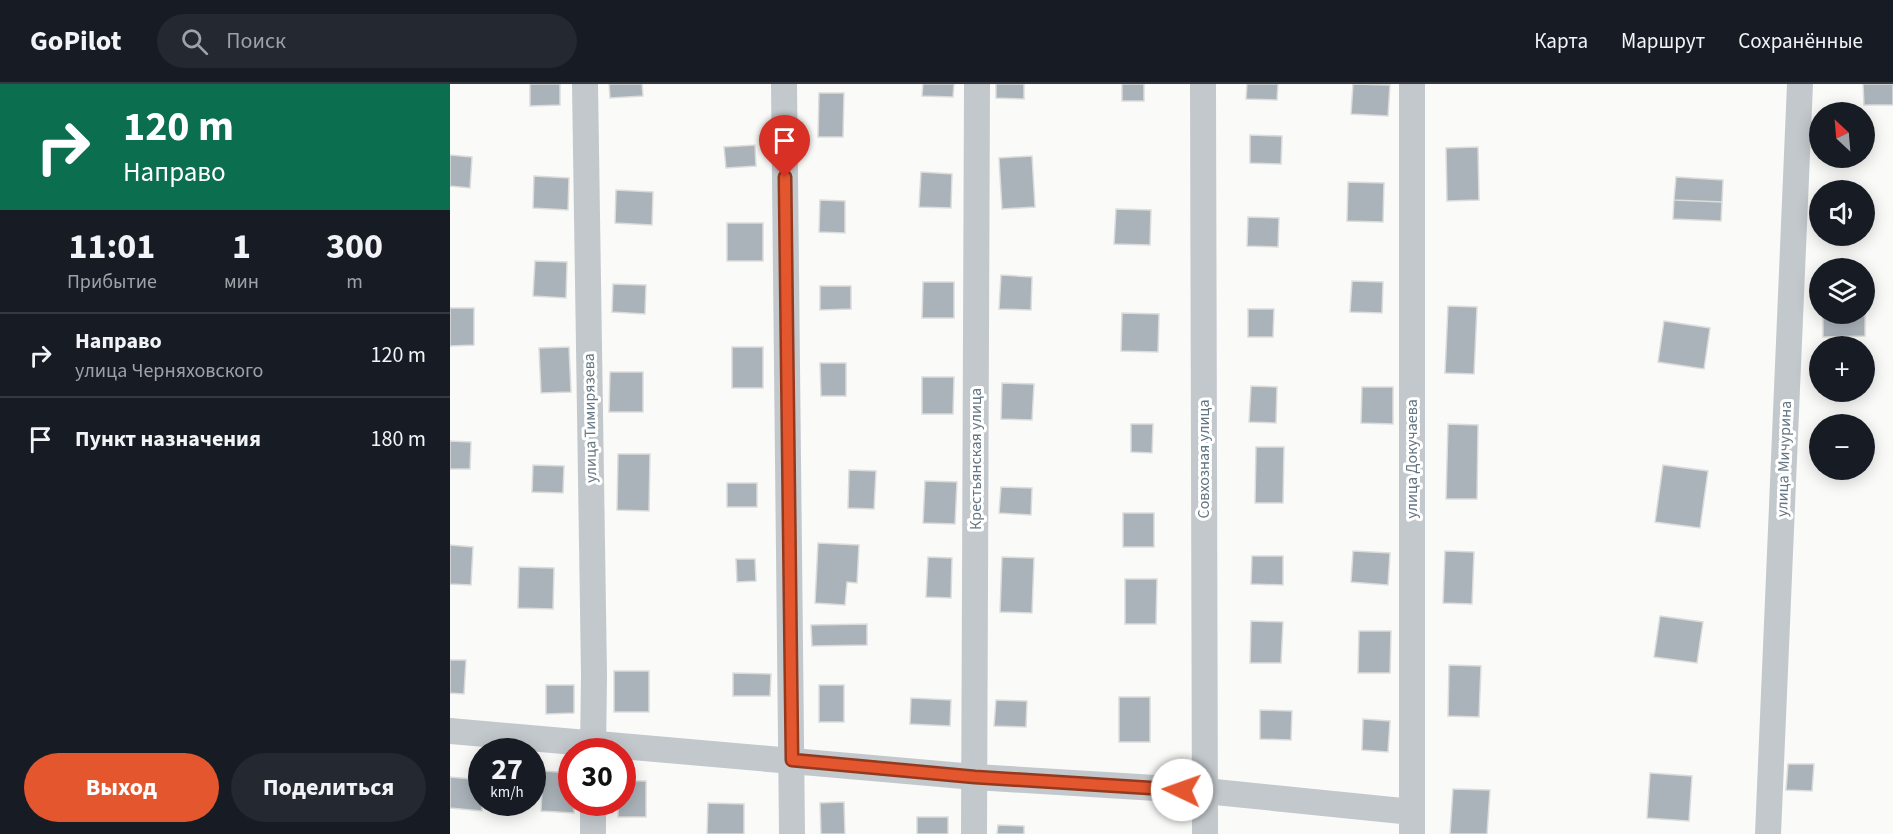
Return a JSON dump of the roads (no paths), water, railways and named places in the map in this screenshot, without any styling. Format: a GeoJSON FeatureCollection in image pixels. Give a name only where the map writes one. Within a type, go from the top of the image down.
{"type":"FeatureCollection","features":[{"type":"Feature","properties":{"kind":"street","name":"улица Тимирязева"},"geometry":{"type":"LineString","coordinates":[[585,84],[593,738]]}},
{"type":"Feature","properties":{"kind":"street"},"geometry":{"type":"LineString","coordinates":[[784,84],[792,834]]}},
{"type":"Feature","properties":{"kind":"street","name":"Крестьянская улица"},"geometry":{"type":"LineString","coordinates":[[974,834],[977,84]]}},
{"type":"Feature","properties":{"kind":"street","name":"Совхозная улица"},"geometry":{"type":"LineString","coordinates":[[1203,84],[1204,834]]}},
{"type":"Feature","properties":{"kind":"street","name":"улица Докучаева"},"geometry":{"type":"LineString","coordinates":[[1412,823],[1413,84]]}},
{"type":"Feature","properties":{"kind":"street","name":"улица Мичурина"},"geometry":{"type":"LineString","coordinates":[[1768,834],[1800,84]]}},
{"type":"Feature","properties":{"kind":"street"},"geometry":{"type":"LineString","coordinates":[[450,731],[558,744]]}},
{"type":"Feature","properties":{"kind":"street"},"geometry":{"type":"LineString","coordinates":[[636,751],[792,760],[975,777],[1205,791],[1412,823]]}},
{"type":"Feature","properties":{"kind":"street"},"geometry":{"type":"LineString","coordinates":[[593,816],[593,834]]}}]}
